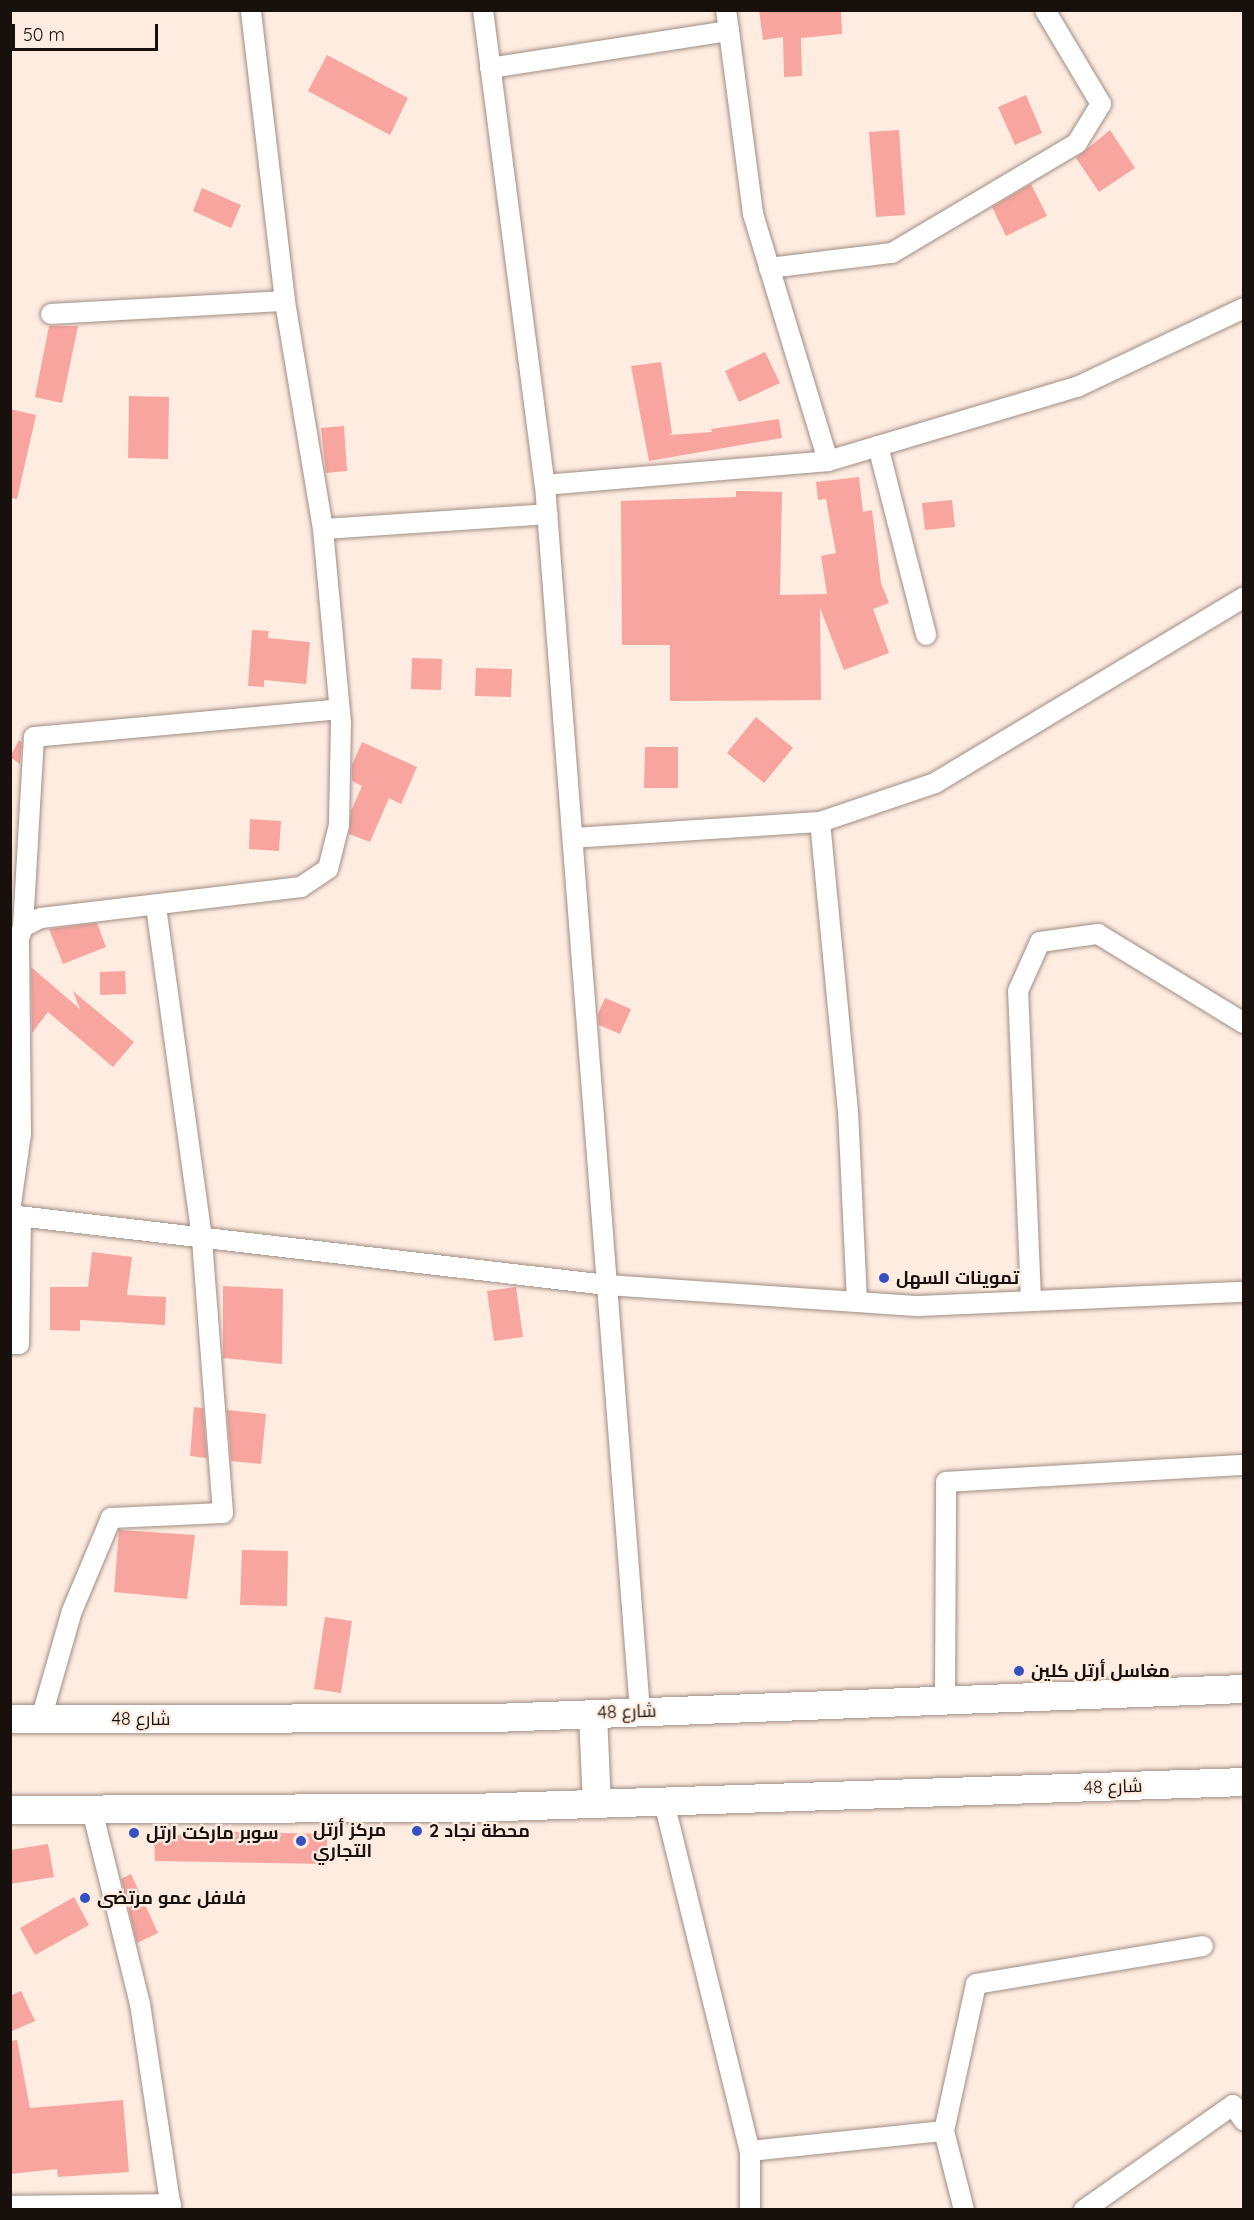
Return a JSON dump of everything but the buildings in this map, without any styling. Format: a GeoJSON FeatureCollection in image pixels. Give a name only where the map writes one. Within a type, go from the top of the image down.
{"type":"FeatureCollection","features":[{"type":"Feature","properties":{"kind":"main road","name":"شارع 48"},"geometry":{"type":"LineString","coordinates":[[10,1719],[495,1718],[1244,1689]]}},
{"type":"Feature","properties":{"kind":"main road"},"geometry":{"type":"LineString","coordinates":[[593,1714],[597,1804]]}},
{"type":"Feature","properties":{"kind":"main road","name":"شارع 48"},"geometry":{"type":"LineString","coordinates":[[10,1810],[597,1804],[1244,1782]]}},
{"type":"Feature","properties":{"kind":"street"},"geometry":{"type":"LineString","coordinates":[[23,927],[41,918],[301,887],[328,869],[339,825],[339,709],[323,529],[285,301],[251,10]]}},
{"type":"Feature","properties":{"kind":"street"},"geometry":{"type":"LineString","coordinates":[[483,10],[545,485],[640,1712]]}},
{"type":"Feature","properties":{"kind":"street"},"geometry":{"type":"LineString","coordinates":[[726,10],[753,214],[828,460]]}},
{"type":"Feature","properties":{"kind":"street"},"geometry":{"type":"LineString","coordinates":[[769,268],[892,253],[1077,143],[1101,104],[1045,10]]}},
{"type":"Feature","properties":{"kind":"street"},"geometry":{"type":"LineString","coordinates":[[490,68],[729,32]]}},
{"type":"Feature","properties":{"kind":"street"},"geometry":{"type":"LineString","coordinates":[[51,314],[285,301]]}},
{"type":"Feature","properties":{"kind":"street"},"geometry":{"type":"LineString","coordinates":[[545,485],[828,460],[1077,387],[1244,308]]}},
{"type":"Feature","properties":{"kind":"street"},"geometry":{"type":"LineString","coordinates":[[878,446],[926,635]]}},
{"type":"Feature","properties":{"kind":"street"},"geometry":{"type":"LineString","coordinates":[[323,529],[547,514]]}},
{"type":"Feature","properties":{"kind":"street"},"geometry":{"type":"LineString","coordinates":[[573,838],[820,822],[935,783],[1244,597]]}},
{"type":"Feature","properties":{"kind":"street"},"geometry":{"type":"LineString","coordinates":[[10,1344],[19,1344],[14,1214],[21,1134],[19,938],[23,927],[34,737],[339,709]]}},
{"type":"Feature","properties":{"kind":"street"},"geometry":{"type":"LineString","coordinates":[[820,822],[848,1112],[857,1301]]}},
{"type":"Feature","properties":{"kind":"street"},"geometry":{"type":"LineString","coordinates":[[41,1719],[72,1611],[111,1518],[223,1513],[202,1238],[156,905]]}},
{"type":"Feature","properties":{"kind":"street"},"geometry":{"type":"LineString","coordinates":[[1031,1299],[1018,991],[1040,942],[1098,934],[1244,1023]]}},
{"type":"Feature","properties":{"kind":"street"},"geometry":{"type":"LineString","coordinates":[[14,1214],[607,1285],[920,1306],[1031,1299],[1244,1292]]}},
{"type":"Feature","properties":{"kind":"street"},"geometry":{"type":"LineString","coordinates":[[945,1699],[946,1482],[1244,1465]]}},
{"type":"Feature","properties":{"kind":"street"},"geometry":{"type":"LineString","coordinates":[[664,1802],[750,2151],[750,2210]]}},
{"type":"Feature","properties":{"kind":"street"},"geometry":{"type":"LineString","coordinates":[[10,2206],[171,2207],[140,2004],[92,1810]]}},
{"type":"Feature","properties":{"kind":"street"},"geometry":{"type":"LineString","coordinates":[[963,2210],[944,2131],[976,1984],[1203,1946]]}},
{"type":"Feature","properties":{"kind":"street"},"geometry":{"type":"LineString","coordinates":[[1084,2210],[1233,2105],[1244,2121]]}},
{"type":"Feature","properties":{"kind":"street"},"geometry":{"type":"LineString","coordinates":[[750,2151],[944,2131]]}},
{"type":"Feature","properties":{"kind":"place","name":"تموينات السهل"},"geometry":{"type":"Point","coordinates":[884,1278]}},
{"type":"Feature","properties":{"kind":"place","name":"مغاسل أرتل كلين"},"geometry":{"type":"Point","coordinates":[1019,1671]}},
{"type":"Feature","properties":{"kind":"place","name":"محطة نجاد 2"},"geometry":{"type":"Point","coordinates":[417,1831]}},
{"type":"Feature","properties":{"kind":"place","name":"سوبر ماركت ارتل"},"geometry":{"type":"Point","coordinates":[134,1833]}},
{"type":"Feature","properties":{"kind":"place","name":"مركز أرتل التجاري"},"geometry":{"type":"Point","coordinates":[301,1841]}},
{"type":"Feature","properties":{"kind":"place","name":"فلافل عمو مرتضى"},"geometry":{"type":"Point","coordinates":[85,1898]}}]}
